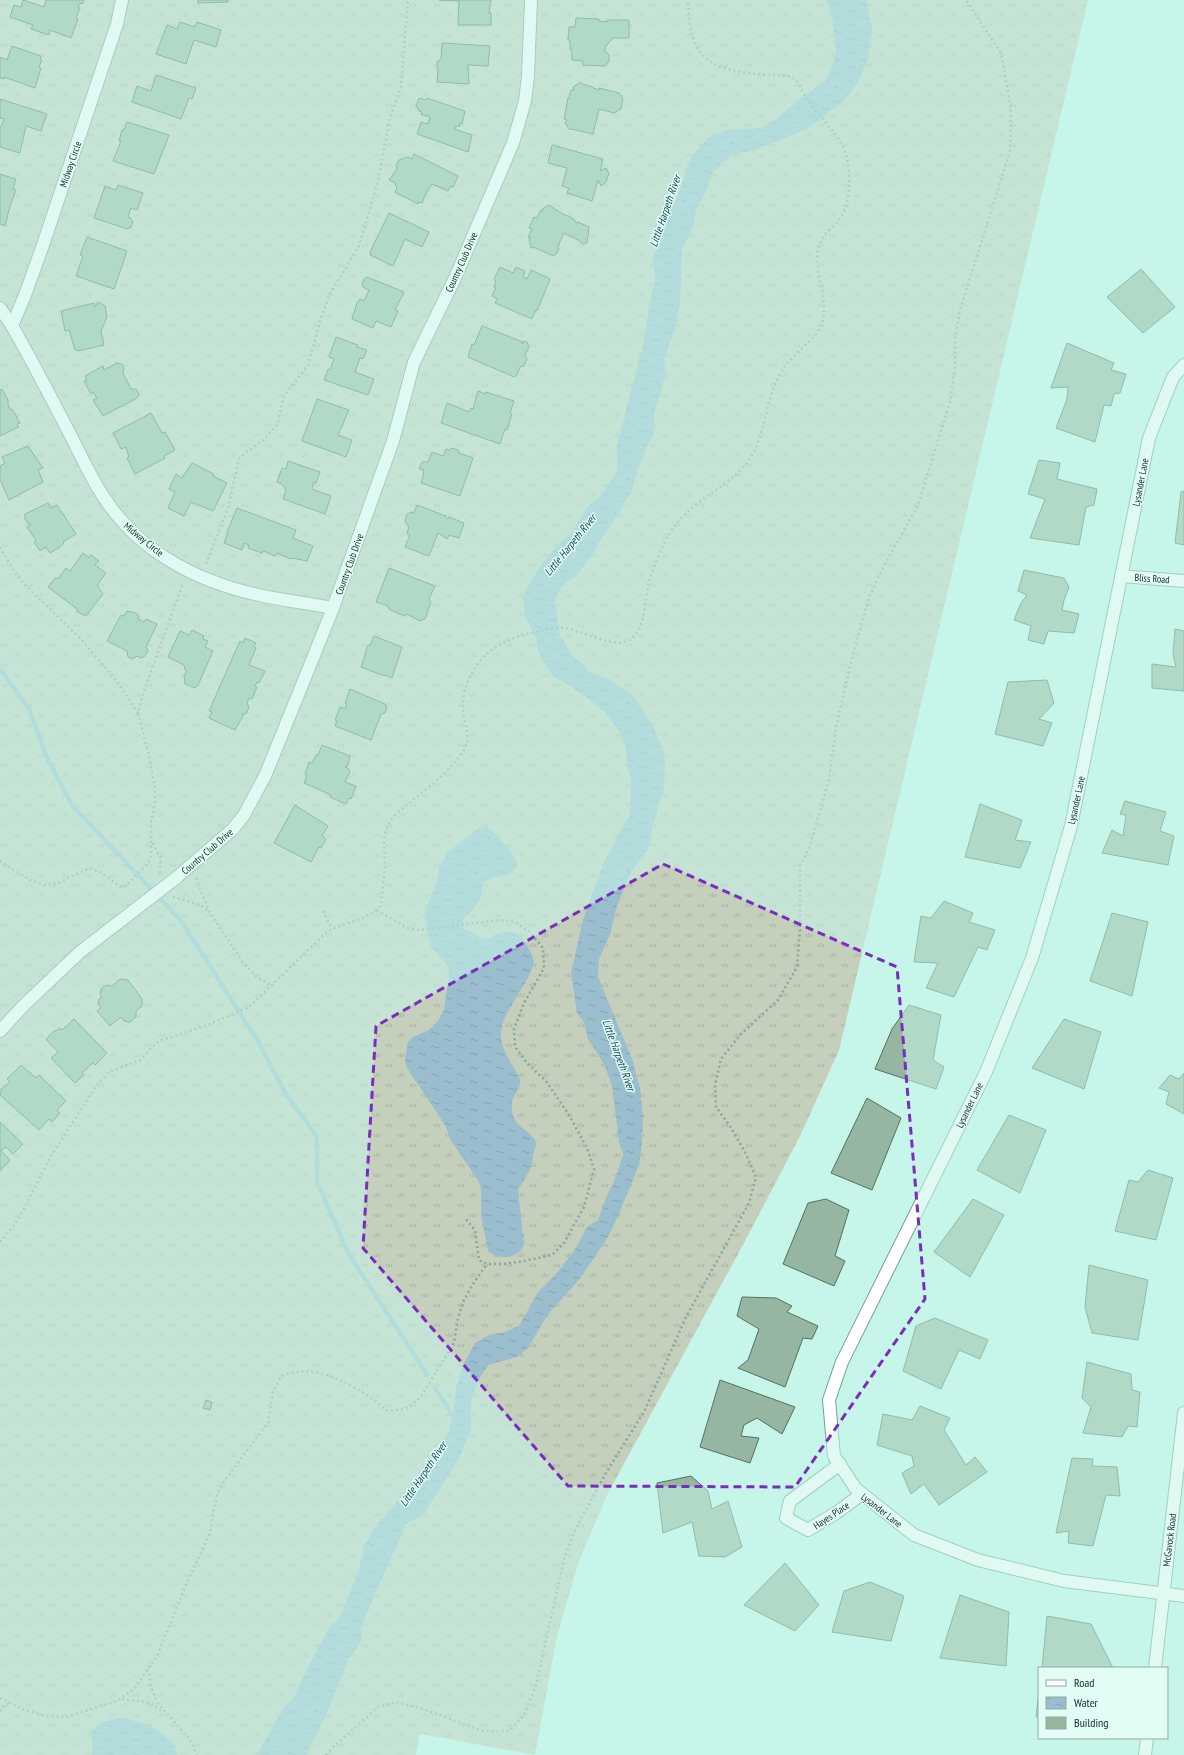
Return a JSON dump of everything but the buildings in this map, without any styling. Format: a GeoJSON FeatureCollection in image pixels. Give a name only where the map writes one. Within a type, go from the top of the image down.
{"type":"FeatureCollection","features":[{"type":"Feature","properties":{"kind":"street","name":"Midway Circle"},"geometry":{"type":"LineString","coordinates":[[12,326],[43,245],[115,31],[122,0]]}},
{"type":"Feature","properties":{"kind":"street","name":"Country Club Drive"},"geometry":{"type":"LineString","coordinates":[[0,1031],[65,965],[191,866],[233,829],[244,815],[265,776],[333,608],[393,441],[414,362],[455,278],[513,143],[525,95],[531,0]]}},
{"type":"Feature","properties":{"kind":"street","name":"Midway Circle"},"geometry":{"type":"LineString","coordinates":[[0,308],[30,358],[96,485],[121,521],[136,535],[177,564],[218,584],[247,592],[333,608]]}},
{"type":"Feature","properties":{"kind":"street","name":"Lysander Lane"},"geometry":{"type":"LineString","coordinates":[[1184,365],[1173,377],[1148,438],[1070,826],[1032,958],[986,1072],[842,1362],[829,1400],[834,1456],[856,1489],[914,1535],[978,1560],[1064,1581],[1184,1596]]}},
{"type":"Feature","properties":{"kind":"street","name":"Bliss Road"},"geometry":{"type":"LineString","coordinates":[[1120,576],[1184,581]]}},
{"type":"Feature","properties":{"kind":"street","name":"McGavock Road"},"geometry":{"type":"LineString","coordinates":[[1155,1667],[1184,1413]]}},
{"type":"Feature","properties":{"kind":"street","name":"Hayes Place"},"geometry":{"type":"LineString","coordinates":[[840,1464],[790,1501],[786,1518],[808,1530],[836,1513],[862,1494]]}},
{"type":"Feature","properties":{"kind":"street"},"geometry":{"type":"LineString","coordinates":[[1145,1755],[1147,1739]]}},
{"type":"Feature","properties":{"kind":"path"},"geometry":{"type":"LineString","coordinates":[[204,568],[228,508],[239,459],[246,452],[264,440],[277,425],[284,396],[308,365],[320,321],[330,294],[359,246],[378,181],[390,118],[400,87],[408,0]]}},
{"type":"Feature","properties":{"kind":"path"},"geometry":{"type":"LineString","coordinates":[[0,1242],[18,1220],[51,1156],[104,1076],[114,1069],[130,1065],[140,1060],[155,1044],[162,1040],[224,1018],[244,1009],[259,998],[332,928],[377,910],[381,904],[385,864],[384,846],[387,826],[396,814],[438,779],[454,763],[465,747],[467,740],[467,728],[463,708],[465,689],[479,662],[505,641],[526,634],[560,627],[594,635],[610,642],[622,643],[632,639],[640,626],[644,615],[650,581],[670,533],[684,514],[695,503],[725,482],[752,456],[776,382],[785,365],[818,332],[823,318],[817,255],[821,240],[844,213],[849,182],[849,168],[846,152],[841,142],[802,91],[797,81],[789,77],[735,72],[721,67],[706,58],[697,49],[692,36],[688,0]]}},
{"type":"Feature","properties":{"kind":"path"},"geometry":{"type":"LineString","coordinates":[[326,1755],[378,1707],[396,1702],[423,1709],[483,1731],[509,1731],[524,1715],[536,1685],[564,1559],[576,1528],[606,1473],[644,1410],[686,1317],[749,1203],[756,1177],[745,1152],[730,1126],[716,1107],[715,1086],[721,1059],[741,1034],[778,1000],[797,966],[800,929],[800,866],[810,846],[829,779],[836,727],[852,658],[869,597],[885,564],[918,505],[950,402],[955,368],[955,338],[960,310],[1010,151],[1012,108],[1001,53],[966,0]]}},
{"type":"Feature","properties":{"kind":"path"},"geometry":{"type":"LineString","coordinates":[[0,548],[12,568],[25,585],[81,639],[118,683],[138,713],[149,756],[155,788],[156,803],[151,824],[151,859],[145,867],[122,888],[100,872],[90,868],[58,882],[44,885],[30,880],[0,861]]}},
{"type":"Feature","properties":{"kind":"path"},"geometry":{"type":"LineString","coordinates":[[138,713],[144,691],[185,580]]}},
{"type":"Feature","properties":{"kind":"path"},"geometry":{"type":"LineString","coordinates":[[152,842],[160,857],[159,877]]}},
{"type":"Feature","properties":{"kind":"path"},"geometry":{"type":"LineString","coordinates":[[191,866],[209,911],[244,964],[258,978],[271,985]]}},
{"type":"Feature","properties":{"kind":"path"},"geometry":{"type":"LineString","coordinates":[[173,897],[198,904],[209,911]]}},
{"type":"Feature","properties":{"kind":"path"},"geometry":{"type":"LineString","coordinates":[[322,910],[332,928]]}},
{"type":"Feature","properties":{"kind":"path"},"geometry":{"type":"LineString","coordinates":[[377,910],[407,928],[419,930],[501,920],[515,922],[529,931],[544,948],[544,968],[524,1003],[514,1029],[515,1047],[528,1064],[546,1081],[569,1115],[587,1148],[594,1169],[584,1207],[564,1243],[552,1256],[519,1262],[487,1264],[479,1260],[475,1230],[465,1218]]}},
{"type":"Feature","properties":{"kind":"path"},"geometry":{"type":"LineString","coordinates":[[0,1698],[24,1710],[57,1717],[77,1715],[122,1699],[134,1689],[157,1656],[185,1587],[210,1533],[218,1492],[227,1477],[268,1423],[273,1392],[281,1377],[296,1372],[318,1373],[364,1392],[388,1411],[405,1408],[420,1398],[454,1343],[457,1322],[463,1302],[487,1264]]}},
{"type":"Feature","properties":{"kind":"path"},"geometry":{"type":"LineString","coordinates":[[148,1669],[152,1689],[157,1702],[190,1740],[197,1755]]}},
{"type":"Feature","properties":{"kind":"path"},"geometry":{"type":"LineString","coordinates":[[122,1699],[151,1703],[166,1713]]}},
{"type":"Feature","properties":{"kind":"path"},"geometry":{"type":"LineString","coordinates":[[0,1711],[8,1703]]}},
{"type":"Feature","properties":{"kind":"highlighted area"},"geometry":{"type":"Polygon","coordinates":[[[663,864],[897,967],[925,1299],[795,1487],[568,1486],[363,1248],[376,1026],[663,864]]]}},
{"type":"Feature","properties":{"kind":"green space"},"geometry":{"type":"Polygon","coordinates":[[[0,0],[1088,0],[839,1050],[800,1136],[745,1241],[607,1495],[578,1564],[557,1636],[535,1755],[420,1734],[416,1755],[0,1755],[0,0]]]}},
{"type":"Feature","properties":{"kind":"water","name":"Little Harpeth River"},"geometry":{"type":"Polygon","coordinates":[[[826,0],[867,1],[872,28],[869,56],[858,82],[844,101],[807,129],[755,150],[731,155],[712,173],[707,190],[696,210],[693,227],[682,249],[680,302],[676,327],[664,359],[666,374],[654,414],[654,435],[649,442],[638,469],[631,493],[587,562],[574,578],[566,582],[560,589],[555,601],[560,635],[572,655],[590,673],[607,678],[633,696],[652,724],[663,750],[665,764],[664,788],[652,828],[651,840],[648,849],[630,874],[617,906],[610,934],[599,959],[598,977],[632,1059],[640,1088],[643,1117],[639,1165],[608,1237],[579,1280],[548,1314],[528,1348],[516,1357],[488,1365],[478,1380],[471,1401],[471,1429],[458,1460],[424,1514],[406,1524],[361,1628],[362,1640],[349,1659],[328,1711],[306,1755],[257,1755],[283,1708],[294,1698],[305,1673],[328,1630],[341,1615],[359,1570],[364,1547],[375,1527],[407,1490],[449,1431],[454,1409],[456,1388],[464,1363],[475,1343],[489,1335],[505,1332],[519,1326],[538,1292],[556,1274],[576,1248],[587,1227],[598,1220],[616,1177],[623,1154],[619,1142],[612,1086],[604,1064],[588,1039],[584,1023],[577,1013],[571,973],[583,920],[603,865],[622,827],[630,815],[631,781],[627,765],[626,750],[620,733],[604,711],[569,685],[553,676],[543,662],[537,647],[537,639],[525,616],[523,598],[527,587],[541,565],[558,545],[570,535],[587,507],[606,489],[617,471],[617,445],[643,345],[655,281],[653,259],[665,224],[681,188],[688,163],[710,136],[727,130],[761,128],[776,119],[796,102],[824,82],[830,73],[836,53],[832,16],[826,0]]]}},
{"type":"Feature","properties":{"kind":"water"},"geometry":{"type":"Polygon","coordinates":[[[487,827],[502,840],[515,858],[517,864],[507,875],[483,882],[478,904],[463,920],[463,928],[485,940],[502,932],[508,931],[514,933],[527,945],[534,961],[526,981],[503,1022],[501,1033],[505,1052],[520,1079],[519,1089],[512,1103],[512,1111],[517,1122],[536,1142],[531,1168],[518,1190],[524,1244],[518,1253],[508,1257],[498,1256],[488,1251],[481,1214],[481,1188],[479,1182],[452,1142],[445,1125],[407,1068],[405,1059],[408,1042],[413,1037],[429,1030],[438,1021],[444,1009],[449,969],[431,947],[425,916],[426,907],[436,885],[439,866],[449,851],[479,828],[487,827]]]}},
{"type":"Feature","properties":{"kind":"water"},"geometry":{"type":"Polygon","coordinates":[[[117,1718],[144,1724],[162,1733],[174,1747],[177,1755],[91,1755],[93,1748],[90,1731],[105,1721],[117,1718]]]}},
{"type":"Feature","properties":{"kind":"waterway"},"geometry":{"type":"LineString","coordinates":[[0,669],[29,709],[47,758],[72,805],[182,922],[259,1043],[284,1091],[317,1137],[317,1181],[348,1253],[427,1374]]}},
{"type":"Feature","properties":{"kind":"waterway"},"geometry":{"type":"LineString","coordinates":[[435,1388],[455,1419]]}}]}
